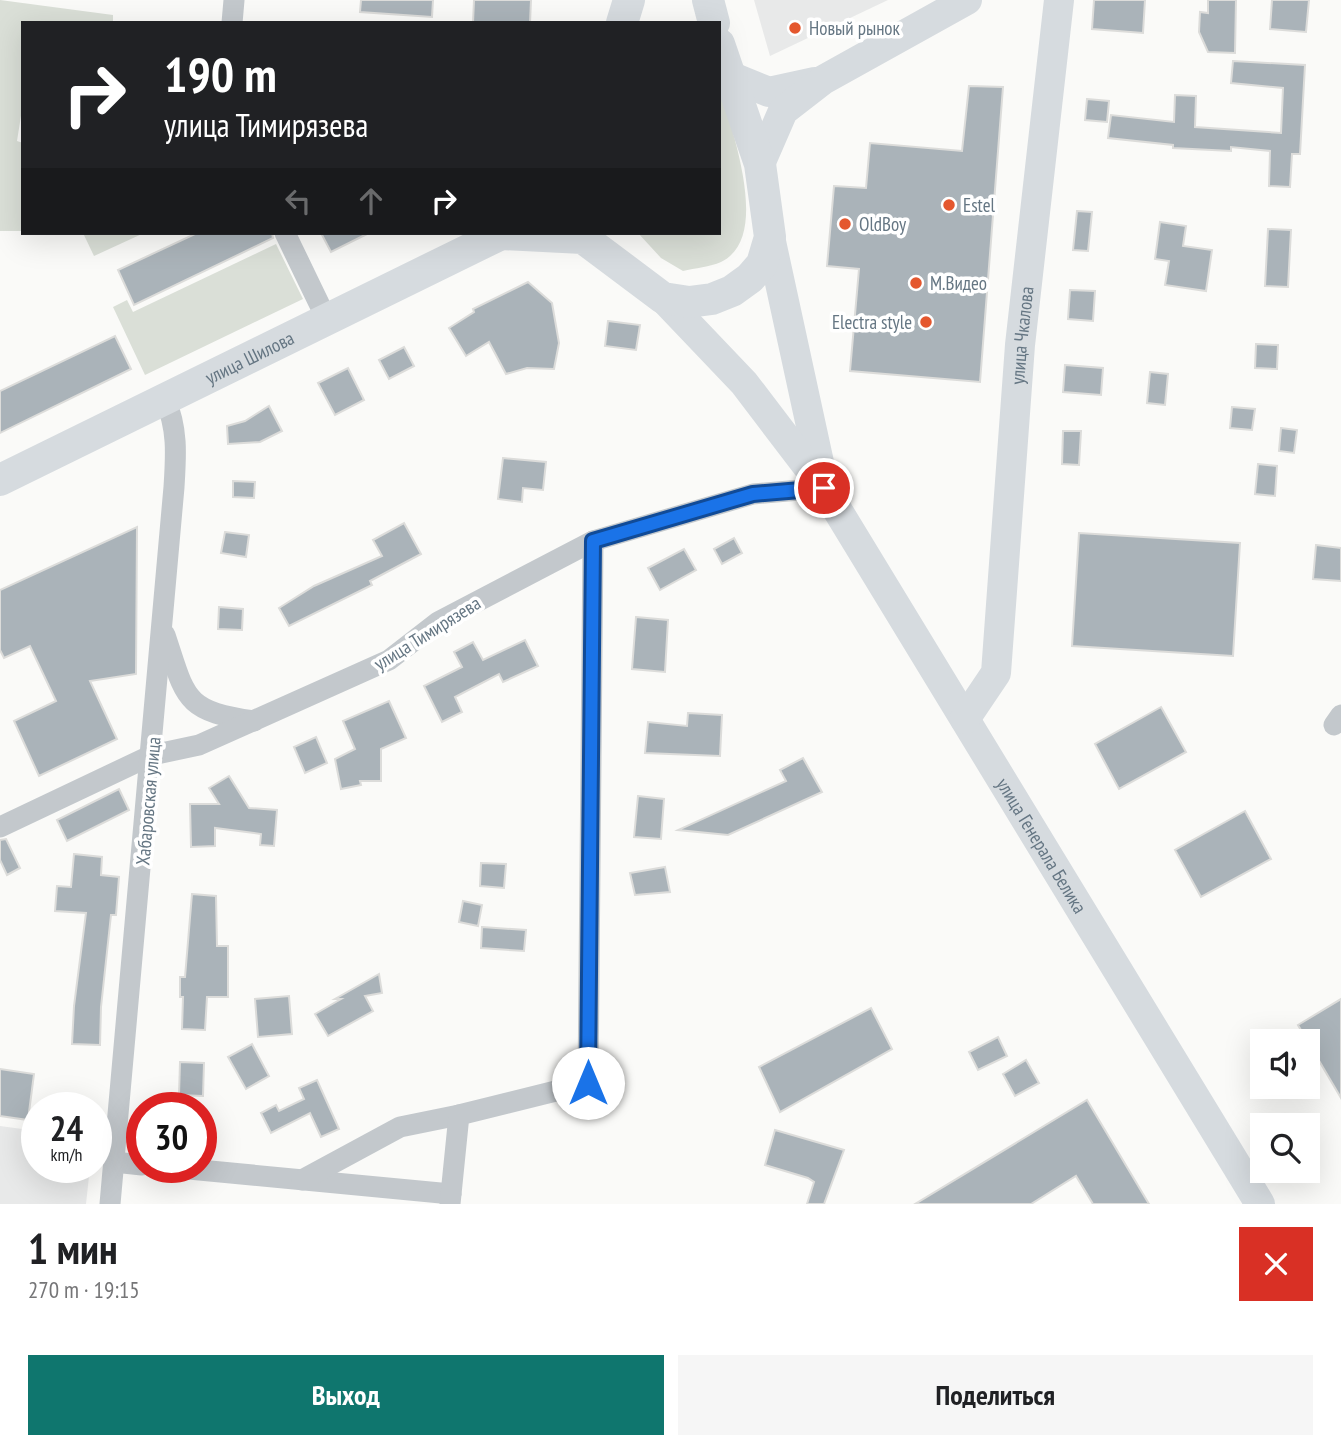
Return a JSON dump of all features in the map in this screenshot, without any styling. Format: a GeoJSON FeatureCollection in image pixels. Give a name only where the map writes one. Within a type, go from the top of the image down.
{"type":"FeatureCollection","features":[{"type":"Feature","properties":{"kind":"main road"},"geometry":{"type":"LineString","coordinates":[[623,21],[629,0]]}},
{"type":"Feature","properties":{"kind":"main road"},"geometry":{"type":"LineString","coordinates":[[708,0],[713,21]]}},
{"type":"Feature","properties":{"kind":"main road"},"geometry":{"type":"LineString","coordinates":[[760,164],[783,111],[823,80],[967,0]]}},
{"type":"Feature","properties":{"kind":"main road","name":"улица Чкалова"},"geometry":{"type":"LineString","coordinates":[[965,719],[996,673],[1020,345],[1059,0]]}},
{"type":"Feature","properties":{"kind":"main road"},"geometry":{"type":"LineString","coordinates":[[721,49],[760,164],[770,237],[824,488]]}},
{"type":"Feature","properties":{"kind":"main road"},"geometry":{"type":"LineString","coordinates":[[732,77],[769,92],[823,80]]}},
{"type":"Feature","properties":{"kind":"main road","name":"улица Шилова"},"geometry":{"type":"LineString","coordinates":[[0,480],[500,235]]}},
{"type":"Feature","properties":{"kind":"main road"},"geometry":{"type":"LineString","coordinates":[[522,235],[583,238],[612,247],[744,383],[824,488]]}},
{"type":"Feature","properties":{"kind":"main road"},"geometry":{"type":"LineString","coordinates":[[663,298],[689,302],[712,299],[732,291],[762,264],[770,237]]}},
{"type":"Feature","properties":{"kind":"main road","name":"улица Генерала Белика"},"geometry":{"type":"LineString","coordinates":[[824,488],[1261,1204]]}},
{"type":"Feature","properties":{"kind":"street"},"geometry":{"type":"LineString","coordinates":[[232,21],[234,0]]}},
{"type":"Feature","properties":{"kind":"street"},"geometry":{"type":"LineString","coordinates":[[286,235],[327,320]]}},
{"type":"Feature","properties":{"kind":"street","name":"Хабаровская улица"},"geometry":{"type":"LineString","coordinates":[[110,1204],[152,755],[176,437],[174,419],[165,399]]}},
{"type":"Feature","properties":{"kind":"street","name":"улица Тимирязева"},"geometry":{"type":"LineString","coordinates":[[0,827],[152,755],[199,746],[389,660],[438,622],[593,541],[753,494],[824,488]]}},
{"type":"Feature","properties":{"kind":"street"},"geometry":{"type":"LineString","coordinates":[[302,1180],[400,1127],[588,1083],[593,541]]}},
{"type":"Feature","properties":{"kind":"street"},"geometry":{"type":"LineString","coordinates":[[163,626],[190,699],[205,711],[254,721]]}},
{"type":"Feature","properties":{"kind":"street"},"geometry":{"type":"LineString","coordinates":[[217,1172],[450,1199],[458,1115]]}},
{"type":"Feature","properties":{"kind":"street"},"geometry":{"type":"LineString","coordinates":[[114,1162],[126,1163]]}},
{"type":"Feature","properties":{"kind":"shaded area"},"geometry":{"type":"Polygon","coordinates":[[[0,0],[113,15],[113,21],[21,21],[21,116],[17,141],[21,142],[21,231],[0,231],[0,0]]]}},
{"type":"Feature","properties":{"kind":"shaded area","name":"Новый рынок"},"geometry":{"type":"Polygon","coordinates":[[[754,0],[888,0],[770,56],[754,0]]]}},
{"type":"Feature","properties":{"kind":"shaded area"},"geometry":{"type":"Polygon","coordinates":[[[721,91],[744,180],[744,230],[736,249],[721,262],[683,271],[661,258],[640,235],[721,235],[721,91]]]}},
{"type":"Feature","properties":{"kind":"shaded area"},"geometry":{"type":"Polygon","coordinates":[[[84,235],[140,235],[94,256],[84,235]]]}},
{"type":"Feature","properties":{"kind":"shaded area"},"geometry":{"type":"Polygon","coordinates":[[[276,244],[303,299],[145,375],[113,307],[127,300],[133,312],[276,244]]]}},
{"type":"Feature","properties":{"kind":"shaded area"},"geometry":{"type":"Polygon","coordinates":[[[0,1126],[21,1129],[21,1183],[88,1183],[86,1204],[0,1204],[0,1126]]]}},
{"type":"Feature","properties":{"kind":"building"},"geometry":{"type":"Polygon","coordinates":[[[361,0],[433,0],[432,17],[360,12],[361,0]]]}},
{"type":"Feature","properties":{"kind":"building"},"geometry":{"type":"Polygon","coordinates":[[[474,0],[531,0],[530,21],[473,21],[474,0]]]}},
{"type":"Feature","properties":{"kind":"building"},"geometry":{"type":"Polygon","coordinates":[[[1094,0],[1145,0],[1143,33],[1092,29],[1094,0]]]}},
{"type":"Feature","properties":{"kind":"building"},"geometry":{"type":"Polygon","coordinates":[[[1208,0],[1236,0],[1235,53],[1208,52],[1199,32],[1200,12],[1208,13],[1208,0]]]}},
{"type":"Feature","properties":{"kind":"building"},"geometry":{"type":"Polygon","coordinates":[[[1272,0],[1309,0],[1306,32],[1270,29],[1272,0]]]}},
{"type":"Feature","properties":{"kind":"building"},"geometry":{"type":"Polygon","coordinates":[[[1233,61],[1305,65],[1300,154],[1292,154],[1290,187],[1269,186],[1270,151],[1231,147],[1231,151],[1173,148],[1173,145],[1108,138],[1111,115],[1174,122],[1175,95],[1196,96],[1195,127],[1281,133],[1283,88],[1231,83],[1233,61]]]}},
{"type":"Feature","properties":{"kind":"building"},"geometry":{"type":"Polygon","coordinates":[[[969,86],[1003,87],[980,382],[850,371],[859,269],[827,266],[834,186],[866,188],[870,143],[962,151],[969,86]]]}},
{"type":"Feature","properties":{"kind":"building"},"geometry":{"type":"Polygon","coordinates":[[[1087,99],[1109,101],[1107,122],[1085,120],[1087,99]]]}},
{"type":"Feature","properties":{"kind":"building"},"geometry":{"type":"Polygon","coordinates":[[[1077,211],[1092,212],[1088,251],[1073,250],[1077,211]]]}},
{"type":"Feature","properties":{"kind":"building"},"geometry":{"type":"Polygon","coordinates":[[[1160,222],[1186,226],[1183,246],[1212,250],[1206,291],[1165,285],[1169,261],[1155,259],[1160,222]]]}},
{"type":"Feature","properties":{"kind":"building"},"geometry":{"type":"Polygon","coordinates":[[[1268,229],[1291,230],[1288,287],[1265,286],[1268,229]]]}},
{"type":"Feature","properties":{"kind":"building"},"geometry":{"type":"Polygon","coordinates":[[[193,235],[272,235],[273,238],[134,305],[118,270],[193,235]]]}},
{"type":"Feature","properties":{"kind":"building"},"geometry":{"type":"Polygon","coordinates":[[[322,235],[365,235],[331,252],[322,235]]]}},
{"type":"Feature","properties":{"kind":"building"},"geometry":{"type":"Polygon","coordinates":[[[528,282],[552,303],[559,343],[554,369],[527,368],[506,374],[489,342],[466,356],[449,328],[474,312],[473,309],[528,282]]]}},
{"type":"Feature","properties":{"kind":"building"},"geometry":{"type":"Polygon","coordinates":[[[1070,290],[1095,291],[1093,321],[1068,319],[1070,290]]]}},
{"type":"Feature","properties":{"kind":"building"},"geometry":{"type":"Polygon","coordinates":[[[608,321],[640,325],[636,350],[605,346],[608,321]]]}},
{"type":"Feature","properties":{"kind":"building"},"geometry":{"type":"Polygon","coordinates":[[[115,336],[131,369],[0,433],[0,391],[115,336]]]}},
{"type":"Feature","properties":{"kind":"building"},"geometry":{"type":"Polygon","coordinates":[[[1256,344],[1278,345],[1277,369],[1255,368],[1256,344]]]}},
{"type":"Feature","properties":{"kind":"building"},"geometry":{"type":"Polygon","coordinates":[[[404,347],[414,366],[389,379],[379,360],[404,347]]]}},
{"type":"Feature","properties":{"kind":"building"},"geometry":{"type":"Polygon","coordinates":[[[1065,365],[1103,368],[1101,395],[1063,392],[1065,365]]]}},
{"type":"Feature","properties":{"kind":"building"},"geometry":{"type":"Polygon","coordinates":[[[348,368],[364,400],[335,415],[318,383],[348,368]]]}},
{"type":"Feature","properties":{"kind":"building"},"geometry":{"type":"Polygon","coordinates":[[[1150,372],[1168,374],[1165,405],[1147,403],[1150,372]]]}},
{"type":"Feature","properties":{"kind":"building"},"geometry":{"type":"Polygon","coordinates":[[[269,406],[282,431],[260,442],[228,444],[227,426],[245,421],[269,406]]]}},
{"type":"Feature","properties":{"kind":"building"},"geometry":{"type":"Polygon","coordinates":[[[1232,407],[1255,409],[1252,430],[1230,428],[1232,407]]]}},
{"type":"Feature","properties":{"kind":"building"},"geometry":{"type":"Polygon","coordinates":[[[1281,428],[1297,430],[1294,453],[1279,451],[1281,428]]]}},
{"type":"Feature","properties":{"kind":"building"},"geometry":{"type":"Polygon","coordinates":[[[1063,431],[1081,431],[1079,465],[1062,464],[1063,431]]]}},
{"type":"Feature","properties":{"kind":"building"},"geometry":{"type":"Polygon","coordinates":[[[503,458],[546,462],[543,490],[523,488],[522,502],[498,499],[503,458]]]}},
{"type":"Feature","properties":{"kind":"building"},"geometry":{"type":"Polygon","coordinates":[[[1258,464],[1277,466],[1275,496],[1255,494],[1258,464]]]}},
{"type":"Feature","properties":{"kind":"building"},"geometry":{"type":"Polygon","coordinates":[[[233,481],[255,482],[254,498],[233,497],[233,481]]]}},
{"type":"Feature","properties":{"kind":"building"},"geometry":{"type":"Polygon","coordinates":[[[404,523],[421,554],[370,581],[372,585],[289,626],[279,608],[314,586],[382,556],[373,540],[404,523]]]}},
{"type":"Feature","properties":{"kind":"building"},"geometry":{"type":"Polygon","coordinates":[[[137,527],[136,674],[90,681],[117,739],[39,776],[14,721],[56,701],[30,646],[4,658],[0,650],[0,590],[137,527]]]}},
{"type":"Feature","properties":{"kind":"building"},"geometry":{"type":"Polygon","coordinates":[[[225,532],[249,535],[246,557],[221,553],[225,532]]]}},
{"type":"Feature","properties":{"kind":"building"},"geometry":{"type":"Polygon","coordinates":[[[1079,533],[1240,543],[1233,656],[1072,646],[1079,533]]]}},
{"type":"Feature","properties":{"kind":"building"},"geometry":{"type":"Polygon","coordinates":[[[734,538],[742,553],[722,564],[714,549],[734,538]]]}},
{"type":"Feature","properties":{"kind":"building"},"geometry":{"type":"Polygon","coordinates":[[[1316,545],[1341,548],[1341,581],[1313,579],[1316,545]]]}},
{"type":"Feature","properties":{"kind":"building"},"geometry":{"type":"Polygon","coordinates":[[[684,549],[696,570],[660,590],[648,568],[684,549]]]}},
{"type":"Feature","properties":{"kind":"building"},"geometry":{"type":"Polygon","coordinates":[[[219,607],[243,609],[242,630],[218,629],[219,607]]]}},
{"type":"Feature","properties":{"kind":"building"},"geometry":{"type":"Polygon","coordinates":[[[636,617],[668,620],[665,672],[632,669],[636,617]]]}},
{"type":"Feature","properties":{"kind":"building"},"geometry":{"type":"Polygon","coordinates":[[[525,640],[538,666],[503,682],[499,674],[455,697],[462,712],[442,722],[424,686],[462,667],[454,652],[473,642],[483,660],[525,640]]]}},
{"type":"Feature","properties":{"kind":"building"},"geometry":{"type":"Polygon","coordinates":[[[389,701],[406,738],[381,749],[381,781],[360,781],[361,785],[341,789],[335,759],[355,749],[343,721],[389,701]]]}},
{"type":"Feature","properties":{"kind":"building"},"geometry":{"type":"Polygon","coordinates":[[[1161,707],[1186,752],[1119,789],[1095,744],[1161,707]]]}},
{"type":"Feature","properties":{"kind":"building"},"geometry":{"type":"Polygon","coordinates":[[[688,713],[722,715],[720,756],[645,753],[648,722],[687,726],[688,713]]]}},
{"type":"Feature","properties":{"kind":"building"},"geometry":{"type":"Polygon","coordinates":[[[316,737],[327,763],[305,773],[294,747],[316,737]]]}},
{"type":"Feature","properties":{"kind":"building"},"geometry":{"type":"Polygon","coordinates":[[[803,758],[822,792],[728,835],[678,830],[786,781],[780,770],[803,758]]]}},
{"type":"Feature","properties":{"kind":"building"},"geometry":{"type":"Polygon","coordinates":[[[229,776],[249,808],[277,810],[274,846],[260,845],[261,834],[215,828],[215,846],[191,847],[190,804],[219,804],[209,788],[229,776]]]}},
{"type":"Feature","properties":{"kind":"building"},"geometry":{"type":"Polygon","coordinates":[[[119,789],[129,810],[67,841],[57,820],[119,789]]]}},
{"type":"Feature","properties":{"kind":"building"},"geometry":{"type":"Polygon","coordinates":[[[638,796],[664,799],[661,839],[634,837],[638,796]]]}},
{"type":"Feature","properties":{"kind":"building"},"geometry":{"type":"Polygon","coordinates":[[[1245,811],[1271,859],[1201,897],[1175,850],[1245,811]]]}},
{"type":"Feature","properties":{"kind":"building"},"geometry":{"type":"Polygon","coordinates":[[[6,839],[20,868],[7,875],[0,860],[0,840],[6,839]]]}},
{"type":"Feature","properties":{"kind":"building"},"geometry":{"type":"Polygon","coordinates":[[[74,854],[102,857],[101,875],[119,877],[116,915],[111,915],[101,1007],[100,1045],[72,1044],[86,913],[55,911],[57,886],[71,887],[74,854]]]}},
{"type":"Feature","properties":{"kind":"building"},"geometry":{"type":"Polygon","coordinates":[[[481,863],[506,864],[504,888],[480,886],[481,863]]]}},
{"type":"Feature","properties":{"kind":"building"},"geometry":{"type":"Polygon","coordinates":[[[665,867],[670,892],[635,895],[630,873],[665,867]]]}},
{"type":"Feature","properties":{"kind":"building"},"geometry":{"type":"Polygon","coordinates":[[[192,894],[216,896],[217,946],[228,946],[228,997],[207,997],[205,1030],[182,1029],[183,997],[180,997],[180,977],[185,977],[192,894]]]}},
{"type":"Feature","properties":{"kind":"building"},"geometry":{"type":"Polygon","coordinates":[[[463,901],[482,905],[478,926],[459,922],[463,901]]]}},
{"type":"Feature","properties":{"kind":"building"},"geometry":{"type":"Polygon","coordinates":[[[482,927],[526,930],[524,951],[481,948],[482,927]]]}},
{"type":"Feature","properties":{"kind":"building"},"geometry":{"type":"Polygon","coordinates":[[[379,974],[382,993],[365,996],[373,1011],[328,1036],[315,1014],[341,999],[335,999],[379,974]]]}},
{"type":"Feature","properties":{"kind":"building"},"geometry":{"type":"Polygon","coordinates":[[[289,996],[292,1034],[258,1037],[255,999],[289,996]]]}},
{"type":"Feature","properties":{"kind":"building"},"geometry":{"type":"Polygon","coordinates":[[[1341,999],[1341,1098],[1320,1062],[1320,1029],[1300,1029],[1298,1025],[1341,999]]]}},
{"type":"Feature","properties":{"kind":"building"},"geometry":{"type":"Polygon","coordinates":[[[871,1008],[892,1049],[780,1112],[759,1067],[871,1008]]]}},
{"type":"Feature","properties":{"kind":"building"},"geometry":{"type":"Polygon","coordinates":[[[998,1037],[1007,1056],[978,1070],[969,1052],[998,1037]]]}},
{"type":"Feature","properties":{"kind":"building"},"geometry":{"type":"Polygon","coordinates":[[[252,1044],[269,1076],[246,1089],[228,1057],[252,1044]]]}},
{"type":"Feature","properties":{"kind":"building"},"geometry":{"type":"Polygon","coordinates":[[[1026,1060],[1039,1083],[1015,1096],[1003,1074],[1026,1060]]]}},
{"type":"Feature","properties":{"kind":"building"},"geometry":{"type":"Polygon","coordinates":[[[180,1062],[204,1063],[203,1092],[179,1092],[180,1062]]]}},
{"type":"Feature","properties":{"kind":"building"},"geometry":{"type":"Polygon","coordinates":[[[0,1069],[34,1074],[32,1092],[21,1092],[21,1119],[0,1116],[0,1069]]]}},
{"type":"Feature","properties":{"kind":"building"},"geometry":{"type":"Polygon","coordinates":[[[317,1080],[339,1129],[321,1137],[310,1113],[271,1133],[261,1113],[276,1105],[279,1111],[304,1099],[299,1088],[317,1080]]]}},
{"type":"Feature","properties":{"kind":"building"},"geometry":{"type":"Polygon","coordinates":[[[1087,1100],[1149,1204],[1093,1204],[1076,1176],[1031,1204],[915,1204],[1087,1100]]]}},
{"type":"Feature","properties":{"kind":"building"},"geometry":{"type":"Polygon","coordinates":[[[775,1130],[844,1150],[824,1204],[807,1204],[814,1182],[808,1178],[765,1165],[775,1130]]]}},
{"type":"Feature","properties":{"kind":"place","name":"Новый рынок"},"geometry":{"type":"Point","coordinates":[795,28]}},
{"type":"Feature","properties":{"kind":"place","name":"Estel"},"geometry":{"type":"Point","coordinates":[949,205]}},
{"type":"Feature","properties":{"kind":"place","name":"OldBoy"},"geometry":{"type":"Point","coordinates":[845,224]}},
{"type":"Feature","properties":{"kind":"place","name":"М.Видео"},"geometry":{"type":"Point","coordinates":[916,283]}},
{"type":"Feature","properties":{"kind":"place","name":"Electra style"},"geometry":{"type":"Point","coordinates":[926,322]}},
{"type":"Feature","properties":{"kind":"route"},"geometry":{"type":"LineString","coordinates":[[588,1083],[593,541],[753,494],[824,488]]}}]}
